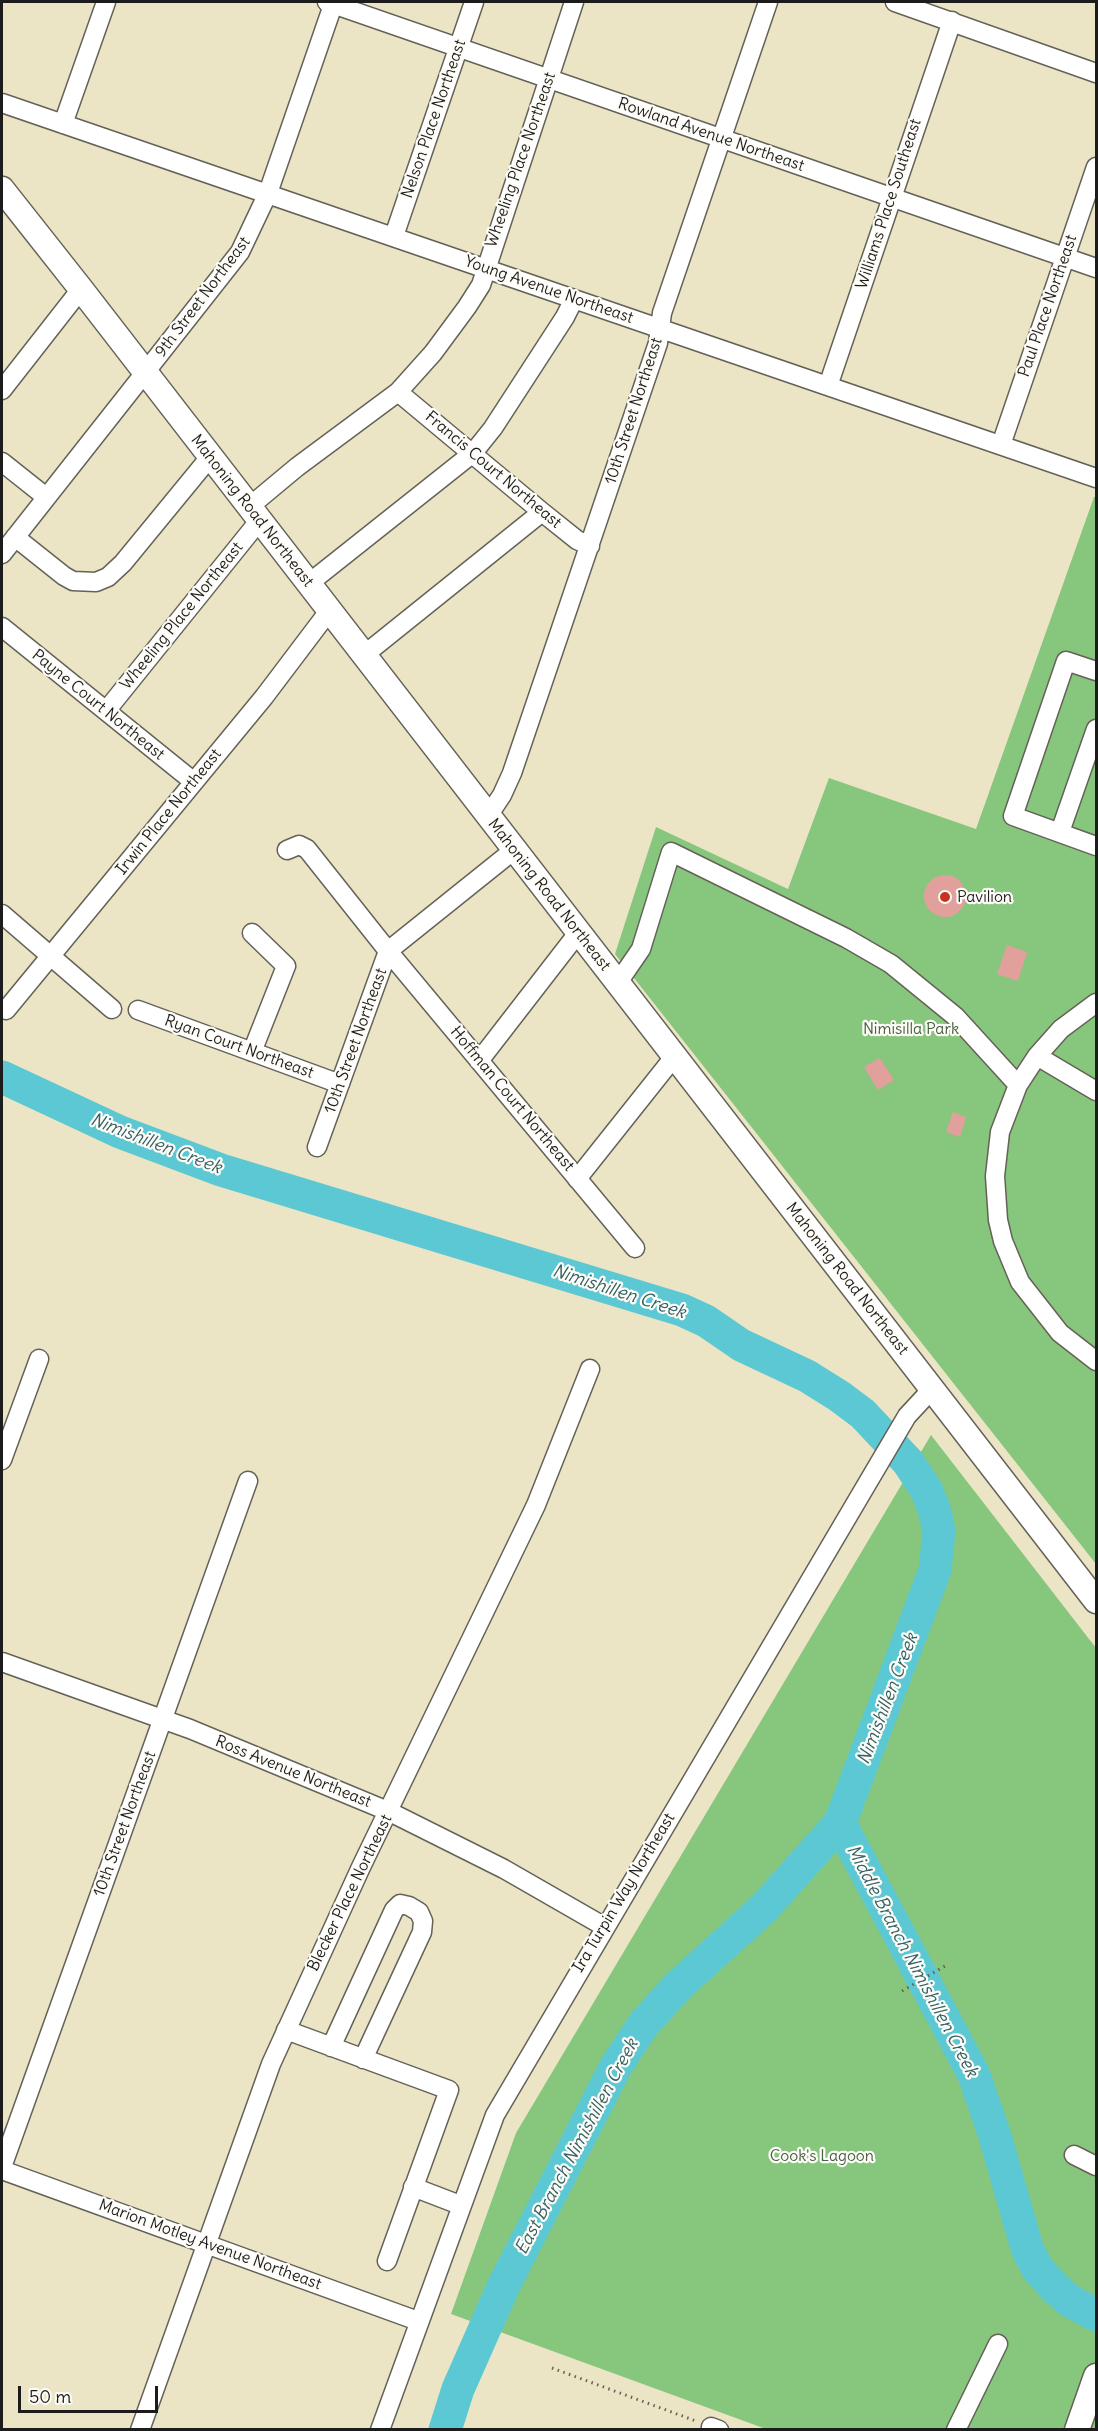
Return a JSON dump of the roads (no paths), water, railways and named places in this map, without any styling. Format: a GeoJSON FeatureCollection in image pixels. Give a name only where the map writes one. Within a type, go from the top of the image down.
{"type":"FeatureCollection","features":[{"type":"Feature","properties":{"kind":"main road","name":"Mahoning Road Northeast"},"geometry":{"type":"LineString","coordinates":[[3,196],[81,288],[1096,1601]]}},
{"type":"Feature","properties":{"kind":"main road"},"geometry":{"type":"LineString","coordinates":[[1077,2430],[1096,2376]]}},
{"type":"Feature","properties":{"kind":"street"},"geometry":{"type":"LineString","coordinates":[[63,124],[105,2]]}},
{"type":"Feature","properties":{"kind":"street","name":"Rowland Avenue Northeast"},"geometry":{"type":"LineString","coordinates":[[331,2],[1096,268]]}},
{"type":"Feature","properties":{"kind":"street","name":"9th Street Northeast"},"geometry":{"type":"LineString","coordinates":[[2,554],[240,252],[268,193],[331,2]]}},
{"type":"Feature","properties":{"kind":"street","name":"Nelson Place Northeast"},"geometry":{"type":"LineString","coordinates":[[394,236],[474,2]]}},
{"type":"Feature","properties":{"kind":"street","name":"Wheeling Place Northeast"},"geometry":{"type":"LineString","coordinates":[[106,711],[254,514],[297,467],[398,392],[467,307],[481,285],[574,2]]}},
{"type":"Feature","properties":{"kind":"street","name":"10th Street Northeast"},"geometry":{"type":"LineString","coordinates":[[488,816],[502,795],[512,773],[658,343],[662,314],[768,2]]}},
{"type":"Feature","properties":{"kind":"street"},"geometry":{"type":"LineString","coordinates":[[895,2],[942,13],[1096,73]]}},
{"type":"Feature","properties":{"kind":"street","name":"Williams Place Southeast"},"geometry":{"type":"LineString","coordinates":[[828,386],[893,198],[942,13]]}},
{"type":"Feature","properties":{"kind":"street","name":"Young Avenue Northeast"},"geometry":{"type":"LineString","coordinates":[[2,103],[1000,445],[1096,475]]}},
{"type":"Feature","properties":{"kind":"street","name":"Paul Place Northeast"},"geometry":{"type":"LineString","coordinates":[[1000,445],[1096,167]]}},
{"type":"Feature","properties":{"kind":"street"},"geometry":{"type":"LineString","coordinates":[[2,390],[81,288]]}},
{"type":"Feature","properties":{"kind":"street"},"geometry":{"type":"LineString","coordinates":[[308,584],[473,453],[493,428],[565,317],[574,299]]}},
{"type":"Feature","properties":{"kind":"street","name":"Francis Court Northeast"},"geometry":{"type":"LineString","coordinates":[[398,392],[542,512],[577,540],[590,546]]}},
{"type":"Feature","properties":{"kind":"street"},"geometry":{"type":"LineString","coordinates":[[15,537],[63,576],[73,581],[96,582],[108,577],[123,563],[210,457]]}},
{"type":"Feature","properties":{"kind":"street"},"geometry":{"type":"LineString","coordinates":[[2,462],[46,498]]}},
{"type":"Feature","properties":{"kind":"street"},"geometry":{"type":"LineString","coordinates":[[364,655],[542,512]]}},
{"type":"Feature","properties":{"kind":"street","name":"Irwin Place Northeast"},"geometry":{"type":"LineString","coordinates":[[6,1010],[194,782],[329,611]]}},
{"type":"Feature","properties":{"kind":"street","name":"Payne Court Northeast"},"geometry":{"type":"LineString","coordinates":[[2,627],[194,782]]}},
{"type":"Feature","properties":{"kind":"street"},"geometry":{"type":"LineString","coordinates":[[1096,671],[1066,661],[1013,816],[1096,846]]}},
{"type":"Feature","properties":{"kind":"street"},"geometry":{"type":"LineString","coordinates":[[1060,832],[1096,729]]}},
{"type":"Feature","properties":{"kind":"street"},"geometry":{"type":"LineString","coordinates":[[287,850],[299,845],[307,849],[388,951]]}},
{"type":"Feature","properties":{"kind":"street","name":"10th Street Northeast"},"geometry":{"type":"LineString","coordinates":[[317,1147],[388,951],[514,850]]}},
{"type":"Feature","properties":{"kind":"street"},"geometry":{"type":"LineString","coordinates":[[617,984],[641,949],[671,852],[846,938],[891,964],[956,1017],[1018,1085]]}},
{"type":"Feature","properties":{"kind":"street"},"geometry":{"type":"LineString","coordinates":[[2,914],[112,1009]]}},
{"type":"Feature","properties":{"kind":"street"},"geometry":{"type":"LineString","coordinates":[[252,933],[286,966],[252,1052]]}},
{"type":"Feature","properties":{"kind":"street"},"geometry":{"type":"LineString","coordinates":[[479,1061],[578,933]]}},
{"type":"Feature","properties":{"kind":"street","name":"Hoffman Court Northeast"},"geometry":{"type":"LineString","coordinates":[[388,951],[635,1248]]}},
{"type":"Feature","properties":{"kind":"street"},"geometry":{"type":"LineString","coordinates":[[1096,1003],[1061,1029],[1037,1056],[1018,1085],[1007,1111],[996,1154],[995,1198],[1003,1241],[1020,1282],[1045,1318],[1060,1334],[1096,1360]]}},
{"type":"Feature","properties":{"kind":"street","name":"Ryan Court Northeast"},"geometry":{"type":"LineString","coordinates":[[138,1010],[340,1084]]}},
{"type":"Feature","properties":{"kind":"street"},"geometry":{"type":"LineString","coordinates":[[1037,1056],[1096,1091]]}},
{"type":"Feature","properties":{"kind":"street"},"geometry":{"type":"LineString","coordinates":[[577,1179],[674,1057]]}},
{"type":"Feature","properties":{"kind":"street"},"geometry":{"type":"LineString","coordinates":[[2,1460],[39,1359]]}},
{"type":"Feature","properties":{"kind":"street","name":"Blecker Place Northeast"},"geometry":{"type":"LineString","coordinates":[[140,2430],[271,2064],[361,1867],[390,1812],[536,1506],[590,1368]]}},
{"type":"Feature","properties":{"kind":"street","name":"Ira Turpin Way Northeast"},"geometry":{"type":"LineString","coordinates":[[380,2430],[460,2205],[495,2115],[907,1416],[932,1389]]}},
{"type":"Feature","properties":{"kind":"street","name":"10th Street Northeast"},"geometry":{"type":"LineString","coordinates":[[2,2169],[248,1481]]}},
{"type":"Feature","properties":{"kind":"street","name":"Ross Avenue Northeast"},"geometry":{"type":"LineString","coordinates":[[2,1662],[162,1719],[293,1770],[390,1812],[504,1869],[605,1927]]}},
{"type":"Feature","properties":{"kind":"street"},"geometry":{"type":"LineString","coordinates":[[331,2047],[394,1910],[400,1905],[409,1906],[419,1912],[423,1921],[422,1932],[363,2059]]}},
{"type":"Feature","properties":{"kind":"street"},"geometry":{"type":"LineString","coordinates":[[286,2030],[449,2091],[387,2261]]}},
{"type":"Feature","properties":{"kind":"street"},"geometry":{"type":"LineString","coordinates":[[1074,2155],[1096,2166]]}},
{"type":"Feature","properties":{"kind":"street","name":"Marion Motley Avenue Northeast"},"geometry":{"type":"LineString","coordinates":[[2,2169],[418,2321]]}},
{"type":"Feature","properties":{"kind":"street"},"geometry":{"type":"LineString","coordinates":[[413,2187],[460,2205]]}},
{"type":"Feature","properties":{"kind":"street"},"geometry":{"type":"LineString","coordinates":[[956,2430],[998,2344]]}},
{"type":"Feature","properties":{"kind":"waterway","name":"Nimishillen Creek"},"geometry":{"type":"LineString","coordinates":[[2,1077],[120,1132],[221,1170],[682,1310],[706,1321],[741,1345],[807,1376],[863,1414],[908,1462],[927,1491],[935,1512],[939,1531],[935,1570],[840,1823],[764,1908],[677,1987],[643,2025],[616,2066],[504,2285],[458,2389],[445,2430]]}},
{"type":"Feature","properties":{"kind":"waterway","name":"Middle Branch Nimishillen Creek"},"geometry":{"type":"LineString","coordinates":[[840,1823],[974,2075],[995,2136],[1027,2248],[1037,2268],[1070,2301],[1096,2315]]}},
{"type":"Feature","properties":{"kind":"place","name":"Pavilion"},"geometry":{"type":"Point","coordinates":[945,897]}},
{"type":"Feature","properties":{"kind":"park label","name":"Nimisilla Park"},"geometry":{"type":"Point","coordinates":[911,1029]}},
{"type":"Feature","properties":{"kind":"park label","name":"Cook's Lagoon"},"geometry":{"type":"Point","coordinates":[822,2156]}},
{"type":"Feature","properties":{"kind":"water label","name":"East Branch Nimishillen Creek"},"geometry":{"type":"Point","coordinates":[577,2147]}}]}
